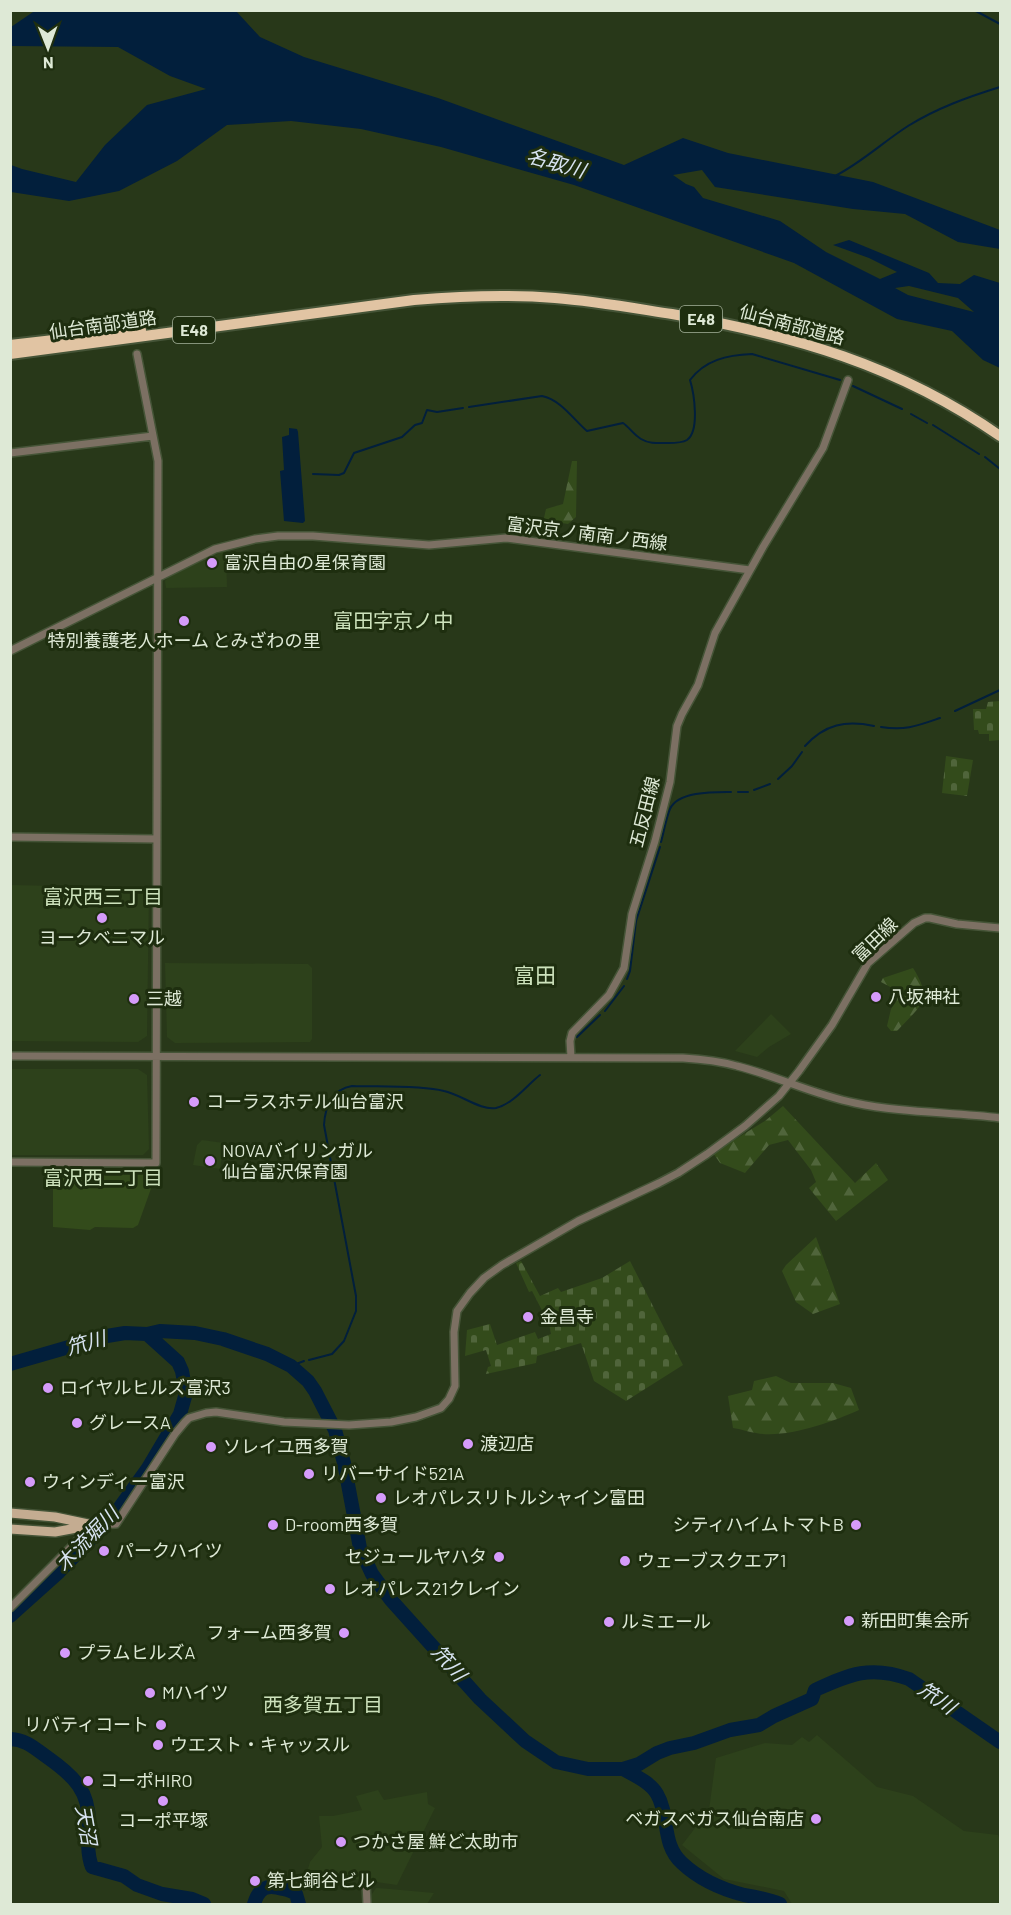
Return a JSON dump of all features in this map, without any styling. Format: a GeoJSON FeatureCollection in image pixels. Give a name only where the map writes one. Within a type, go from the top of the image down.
{"type":"FeatureCollection","features":[{"type":"Feature","properties":{"kind":"highway","name":"仙台南部道路"},"geometry":{"type":"LineString","coordinates":[[10,345],[288,312],[452,297],[556,298],[626,306],[790,338],[846,356],[892,375],[974,418],[1000,436]]}},
{"type":"Feature","properties":{"kind":"highway","name":"仙台南部道路"},"geometry":{"type":"LineString","coordinates":[[10,354],[378,304]]}},
{"type":"Feature","properties":{"kind":"main road"},"geometry":{"type":"LineString","coordinates":[[10,1513],[55,1517],[95,1525]]}},
{"type":"Feature","properties":{"kind":"main road"},"geometry":{"type":"LineString","coordinates":[[10,1529],[55,1532],[95,1525]]}},
{"type":"Feature","properties":{"kind":"street"},"geometry":{"type":"LineString","coordinates":[[10,1162],[156,1163],[158,462],[137,354]]}},
{"type":"Feature","properties":{"kind":"street","name":"五反田線"},"geometry":{"type":"LineString","coordinates":[[571,1057],[572,1034],[609,995],[624,968],[632,914],[655,841],[670,782],[677,726],[698,685],[716,633],[750,570],[823,448],[848,380]]}},
{"type":"Feature","properties":{"kind":"street"},"geometry":{"type":"LineString","coordinates":[[10,453],[153,436]]}},
{"type":"Feature","properties":{"kind":"street","name":"富沢京ノ南南ノ西線"},"geometry":{"type":"LineString","coordinates":[[10,651],[215,549],[278,536],[313,536],[429,545],[506,538],[750,570]]}},
{"type":"Feature","properties":{"kind":"street"},"geometry":{"type":"LineString","coordinates":[[10,837],[158,838]]}},
{"type":"Feature","properties":{"kind":"street","name":"富田線"},"geometry":{"type":"LineString","coordinates":[[95,1525],[116,1524],[175,1434],[189,1418],[216,1412],[311,1424],[346,1424],[391,1422],[416,1417],[441,1408],[449,1399],[455,1386],[454,1332],[457,1311],[484,1278],[578,1221],[659,1183],[707,1154],[768,1106],[779,1096],[832,1026],[868,963],[914,922],[930,918],[957,924],[1000,928]]}},
{"type":"Feature","properties":{"kind":"street"},"geometry":{"type":"LineString","coordinates":[[10,1056],[707,1059],[739,1066],[834,1098],[864,1104],[1000,1118]]}},
{"type":"Feature","properties":{"kind":"street"},"geometry":{"type":"LineString","coordinates":[[10,1608],[95,1525]]}},
{"type":"Feature","properties":{"kind":"street"},"geometry":{"type":"LineString","coordinates":[[366,1883],[367,1905]]}},
{"type":"Feature","properties":{"kind":"shaded area","name":"富沢自由の星保育園"},"geometry":{"type":"Polygon","coordinates":[[[226,550],[227,587],[166,588],[165,581],[169,576],[226,550]]]}},
{"type":"Feature","properties":{"kind":"shaded area"},"geometry":{"type":"Polygon","coordinates":[[[11,885],[144,888],[149,891],[147,1036],[138,1042],[11,1041],[11,885]]]}},
{"type":"Feature","properties":{"kind":"shaded area"},"geometry":{"type":"Polygon","coordinates":[[[165,963],[308,964],[312,968],[312,1039],[310,1042],[175,1043],[167,1037],[165,963]]]}},
{"type":"Feature","properties":{"kind":"shaded area"},"geometry":{"type":"Polygon","coordinates":[[[771,1014],[791,1034],[757,1057],[735,1051],[771,1014]]]}},
{"type":"Feature","properties":{"kind":"shaded area"},"geometry":{"type":"Polygon","coordinates":[[[11,1069],[138,1069],[147,1075],[149,1149],[143,1155],[11,1155],[11,1069]]]}},
{"type":"Feature","properties":{"kind":"shaded area"},"geometry":{"type":"Polygon","coordinates":[[[202,1140],[224,1143],[220,1169],[193,1165],[197,1145],[202,1140]]]}},
{"type":"Feature","properties":{"kind":"shaded area"},"geometry":{"type":"Polygon","coordinates":[[[817,1735],[877,1787],[913,1796],[964,1831],[998,1835],[1000,1840],[1000,1904],[792,1904],[784,1891],[724,1879],[682,1845],[709,1810],[716,1758],[765,1743],[792,1745],[802,1737],[809,1742],[817,1735]]]}},
{"type":"Feature","properties":{"kind":"shaded area"},"geometry":{"type":"Polygon","coordinates":[[[378,1790],[384,1800],[427,1792],[428,1804],[435,1808],[397,1885],[307,1872],[310,1862],[322,1847],[319,1816],[333,1816],[362,1810],[356,1796],[378,1790]]]}},
{"type":"Feature","properties":{"kind":"shaded area"},"geometry":{"type":"Polygon","coordinates":[[[376,1888],[434,1893],[427,1904],[372,1904],[372,1894],[376,1888]]]}},
{"type":"Feature","properties":{"kind":"green space"},"geometry":{"type":"Polygon","coordinates":[[[572,461],[577,461],[576,517],[568,524],[544,518],[546,509],[563,504],[572,461]]]}},
{"type":"Feature","properties":{"kind":"green space"},"geometry":{"type":"Polygon","coordinates":[[[1000,701],[1000,740],[989,741],[989,734],[979,734],[978,730],[974,730],[973,709],[986,709],[988,702],[1000,701]]]}},
{"type":"Feature","properties":{"kind":"green space"},"geometry":{"type":"Polygon","coordinates":[[[946,756],[973,760],[967,796],[942,793],[946,756]]]}},
{"type":"Feature","properties":{"kind":"green space"},"geometry":{"type":"Polygon","coordinates":[[[913,968],[923,988],[921,1002],[918,1009],[897,1031],[891,1031],[887,1026],[891,1009],[897,1000],[894,989],[881,982],[883,978],[913,968]]]}},
{"type":"Feature","properties":{"kind":"green space"},"geometry":{"type":"Polygon","coordinates":[[[783,1106],[855,1183],[876,1163],[888,1180],[836,1221],[809,1188],[816,1182],[811,1170],[788,1140],[769,1145],[745,1173],[720,1163],[713,1153],[765,1121],[783,1106]]]}},
{"type":"Feature","properties":{"kind":"green space"},"geometry":{"type":"Polygon","coordinates":[[[53,1170],[148,1170],[153,1172],[153,1183],[138,1225],[133,1228],[95,1227],[90,1230],[53,1227],[53,1170]]]}},
{"type":"Feature","properties":{"kind":"green space"},"geometry":{"type":"Polygon","coordinates":[[[816,1237],[840,1304],[813,1314],[796,1302],[782,1271],[816,1237]]]}},
{"type":"Feature","properties":{"kind":"green space"},"geometry":{"type":"Polygon","coordinates":[[[521,1261],[540,1296],[558,1288],[561,1292],[602,1278],[630,1261],[683,1365],[626,1401],[594,1381],[581,1343],[537,1356],[536,1363],[486,1374],[488,1367],[491,1366],[486,1350],[465,1356],[467,1330],[490,1324],[497,1345],[535,1332],[538,1339],[551,1334],[549,1324],[532,1291],[529,1292],[516,1263],[521,1261]]]}},
{"type":"Feature","properties":{"kind":"green space"},"geometry":{"type":"Polygon","coordinates":[[[776,1376],[791,1383],[833,1383],[851,1388],[859,1410],[836,1420],[781,1434],[756,1433],[733,1428],[728,1396],[752,1390],[754,1381],[776,1376]]]}},
{"type":"Feature","properties":{"kind":"water","name":"名取川"},"geometry":{"type":"Polygon","coordinates":[[[36,10],[236,11],[260,37],[304,57],[438,98],[624,165],[683,138],[728,153],[873,182],[1000,230],[1000,249],[958,242],[905,214],[853,209],[715,187],[702,170],[673,175],[694,187],[703,198],[780,221],[826,252],[880,279],[897,272],[869,258],[833,245],[849,240],[929,273],[938,283],[960,284],[974,275],[1000,283],[1000,368],[983,360],[952,331],[897,319],[794,263],[574,185],[441,147],[361,129],[291,121],[227,125],[177,161],[119,191],[69,201],[11,192],[11,165],[76,182],[105,145],[147,105],[206,89],[170,76],[118,47],[11,46],[11,27],[36,10]],[[909,286],[895,288],[908,295],[974,312],[958,298],[909,286]]]}},
{"type":"Feature","properties":{"kind":"water"},"geometry":{"type":"Polygon","coordinates":[[[289,428],[297,429],[298,432],[305,521],[303,523],[284,521],[280,471],[284,470],[282,437],[289,435],[289,428]]]}},
{"type":"Feature","properties":{"kind":"waterway"},"geometry":{"type":"LineString","coordinates":[[974,10],[1000,24]]}},
{"type":"Feature","properties":{"kind":"waterway"},"geometry":{"type":"LineString","coordinates":[[835,176],[899,132],[930,114],[1000,87]]}},
{"type":"Feature","properties":{"kind":"waterway"},"geometry":{"type":"LineString","coordinates":[[469,407],[542,396],[555,401],[587,431],[623,423],[644,441],[675,443],[687,440],[694,429],[694,402],[690,380],[702,368],[717,360],[752,354],[840,380]]}},
{"type":"Feature","properties":{"kind":"waterway"},"geometry":{"type":"LineString","coordinates":[[853,386],[902,409]]}},
{"type":"Feature","properties":{"kind":"waterway"},"geometry":{"type":"LineString","coordinates":[[313,474],[339,475],[344,473],[354,453],[402,437],[415,425],[422,423],[427,410],[437,412],[463,408]]}},
{"type":"Feature","properties":{"kind":"waterway"},"geometry":{"type":"LineString","coordinates":[[911,414],[927,423]]}},
{"type":"Feature","properties":{"kind":"waterway"},"geometry":{"type":"LineString","coordinates":[[933,425],[979,454]]}},
{"type":"Feature","properties":{"kind":"waterway"},"geometry":{"type":"LineString","coordinates":[[985,457],[1000,469]]}},
{"type":"Feature","properties":{"kind":"waterway"},"geometry":{"type":"LineString","coordinates":[[955,711],[1000,690]]}},
{"type":"Feature","properties":{"kind":"waterway"},"geometry":{"type":"LineString","coordinates":[[881,727],[911,727],[940,718]]}},
{"type":"Feature","properties":{"kind":"waterway"},"geometry":{"type":"LineString","coordinates":[[805,746],[828,728],[845,724],[874,726]]}},
{"type":"Feature","properties":{"kind":"waterway"},"geometry":{"type":"LineString","coordinates":[[778,779],[792,766],[802,752]]}},
{"type":"Feature","properties":{"kind":"waterway"},"geometry":{"type":"LineString","coordinates":[[754,790],[770,784]]}},
{"type":"Feature","properties":{"kind":"waterway"},"geometry":{"type":"LineString","coordinates":[[661,842],[670,809],[674,803],[698,794],[731,792]]}},
{"type":"Feature","properties":{"kind":"waterway"},"geometry":{"type":"LineString","coordinates":[[738,792],[748,792]]}},
{"type":"Feature","properties":{"kind":"waterway"},"geometry":{"type":"LineString","coordinates":[[627,979],[636,921],[660,847]]}},
{"type":"Feature","properties":{"kind":"waterway"},"geometry":{"type":"LineString","coordinates":[[605,1011],[624,986]]}},
{"type":"Feature","properties":{"kind":"waterway"},"geometry":{"type":"LineString","coordinates":[[577,1037],[600,1015]]}},
{"type":"Feature","properties":{"kind":"waterway"},"geometry":{"type":"LineString","coordinates":[[309,1360],[332,1354],[344,1341],[356,1311],[356,1296],[324,1125],[328,1105],[335,1095],[352,1086],[423,1088],[444,1091],[477,1105],[496,1108],[514,1098],[540,1075]]}},
{"type":"Feature","properties":{"kind":"waterway","name":"笊川"},"geometry":{"type":"LineString","coordinates":[[10,1364],[107,1336],[160,1331],[195,1333],[223,1339],[267,1354],[291,1366],[308,1381],[315,1391],[335,1430],[344,1463],[360,1548],[372,1574],[391,1600],[480,1699],[525,1741],[556,1762],[588,1769],[623,1769],[639,1764],[670,1748],[694,1743],[730,1730],[759,1725],[812,1699],[815,1690],[850,1676],[872,1672],[909,1679],[1000,1742]]}},
{"type":"Feature","properties":{"kind":"waterway","name":"木流堀川"},"geometry":{"type":"LineString","coordinates":[[10,1616],[59,1572],[115,1514],[148,1468],[180,1414],[186,1393],[182,1371],[178,1362],[147,1334]]}},
{"type":"Feature","properties":{"kind":"waterway"},"geometry":{"type":"LineString","coordinates":[[291,1366],[304,1361]]}},
{"type":"Feature","properties":{"kind":"waterway","name":"天沼"},"geometry":{"type":"LineString","coordinates":[[10,1739],[21,1741],[34,1748],[65,1771],[78,1786],[87,1803],[89,1814],[88,1847],[92,1867],[124,1876],[137,1885],[162,1894],[192,1899],[204,1904]]}},
{"type":"Feature","properties":{"kind":"waterway"},"geometry":{"type":"LineString","coordinates":[[623,1769],[646,1783],[657,1794],[668,1839],[675,1855],[682,1863],[703,1879],[727,1890],[780,1904]]}},
{"type":"Feature","properties":{"kind":"waterway","name":"天沼"},"geometry":{"type":"LineString","coordinates":[[254,1904],[258,1894],[268,1887],[296,1894],[299,1904]]}},
{"type":"Feature","properties":{"kind":"place","name":"富沢自由の星保育園"},"geometry":{"type":"Point","coordinates":[212,563]}},
{"type":"Feature","properties":{"kind":"place","name":"特別養護老人ホーム とみざわの里"},"geometry":{"type":"Point","coordinates":[184,621]}},
{"type":"Feature","properties":{"kind":"place","name":"ヨークベニマル"},"geometry":{"type":"Point","coordinates":[102,918]}},
{"type":"Feature","properties":{"kind":"place","name":"八坂神社"},"geometry":{"type":"Point","coordinates":[876,997]}},
{"type":"Feature","properties":{"kind":"place","name":"三越"},"geometry":{"type":"Point","coordinates":[134,999]}},
{"type":"Feature","properties":{"kind":"place","name":"コーラスホテル仙台富沢"},"geometry":{"type":"Point","coordinates":[194,1102]}},
{"type":"Feature","properties":{"kind":"place","name":"NOVAバイリンガル 仙台富沢保育園"},"geometry":{"type":"Point","coordinates":[210,1161]}},
{"type":"Feature","properties":{"kind":"place","name":"金昌寺"},"geometry":{"type":"Point","coordinates":[528,1317]}},
{"type":"Feature","properties":{"kind":"place","name":"ロイヤルヒルズ富沢3"},"geometry":{"type":"Point","coordinates":[48,1388]}},
{"type":"Feature","properties":{"kind":"place","name":"グレースA"},"geometry":{"type":"Point","coordinates":[77,1423]}},
{"type":"Feature","properties":{"kind":"place","name":"渡辺店"},"geometry":{"type":"Point","coordinates":[468,1444]}},
{"type":"Feature","properties":{"kind":"place","name":"ソレイユ西多賀"},"geometry":{"type":"Point","coordinates":[211,1447]}},
{"type":"Feature","properties":{"kind":"place","name":"リバーサイド521A"},"geometry":{"type":"Point","coordinates":[309,1474]}},
{"type":"Feature","properties":{"kind":"place","name":"ウィンディー富沢"},"geometry":{"type":"Point","coordinates":[30,1482]}},
{"type":"Feature","properties":{"kind":"place","name":"レオパレスリトルシャイン富田"},"geometry":{"type":"Point","coordinates":[381,1498]}},
{"type":"Feature","properties":{"kind":"place","name":"D-room西多賀"},"geometry":{"type":"Point","coordinates":[273,1525]}},
{"type":"Feature","properties":{"kind":"place","name":"シティハイムトマトB"},"geometry":{"type":"Point","coordinates":[856,1525]}},
{"type":"Feature","properties":{"kind":"place","name":"パークハイツ"},"geometry":{"type":"Point","coordinates":[104,1551]}},
{"type":"Feature","properties":{"kind":"place","name":"セジュールヤハタ"},"geometry":{"type":"Point","coordinates":[499,1557]}},
{"type":"Feature","properties":{"kind":"place","name":"ウェーブスクエア1"},"geometry":{"type":"Point","coordinates":[625,1561]}},
{"type":"Feature","properties":{"kind":"place","name":"レオパレス21クレイン"},"geometry":{"type":"Point","coordinates":[330,1589]}},
{"type":"Feature","properties":{"kind":"place","name":"新田町集会所"},"geometry":{"type":"Point","coordinates":[849,1621]}},
{"type":"Feature","properties":{"kind":"place","name":"ルミエール"},"geometry":{"type":"Point","coordinates":[609,1622]}},
{"type":"Feature","properties":{"kind":"place","name":"フォーム西多賀"},"geometry":{"type":"Point","coordinates":[344,1633]}},
{"type":"Feature","properties":{"kind":"place","name":"プラムヒルズA"},"geometry":{"type":"Point","coordinates":[65,1653]}},
{"type":"Feature","properties":{"kind":"place","name":"Mハイツ"},"geometry":{"type":"Point","coordinates":[150,1693]}},
{"type":"Feature","properties":{"kind":"place","name":"リバティコート"},"geometry":{"type":"Point","coordinates":[161,1725]}},
{"type":"Feature","properties":{"kind":"place","name":"ウエスト・キャッスル"},"geometry":{"type":"Point","coordinates":[158,1745]}},
{"type":"Feature","properties":{"kind":"place","name":"コーポHIRO"},"geometry":{"type":"Point","coordinates":[88,1781]}},
{"type":"Feature","properties":{"kind":"place","name":"コーポ平塚"},"geometry":{"type":"Point","coordinates":[163,1801]}},
{"type":"Feature","properties":{"kind":"place","name":"ベガスベガス仙台南店"},"geometry":{"type":"Point","coordinates":[816,1819]}},
{"type":"Feature","properties":{"kind":"place","name":"つかさ屋 鮮ど太助市"},"geometry":{"type":"Point","coordinates":[341,1842]}},
{"type":"Feature","properties":{"kind":"place","name":"第七銅谷ビル"},"geometry":{"type":"Point","coordinates":[255,1881]}},
{"type":"Feature","properties":{"kind":"district","name":"富田字京ノ中"},"geometry":{"type":"Point","coordinates":[393,621]}},
{"type":"Feature","properties":{"kind":"district","name":"富沢西三丁目"},"geometry":{"type":"Point","coordinates":[103,897]}},
{"type":"Feature","properties":{"kind":"district","name":"富田"},"geometry":{"type":"Point","coordinates":[535,976]}},
{"type":"Feature","properties":{"kind":"district","name":"富沢西二丁目"},"geometry":{"type":"Point","coordinates":[103,1178]}},
{"type":"Feature","properties":{"kind":"district","name":"西多賀五丁目"},"geometry":{"type":"Point","coordinates":[323,1705]}}]}
